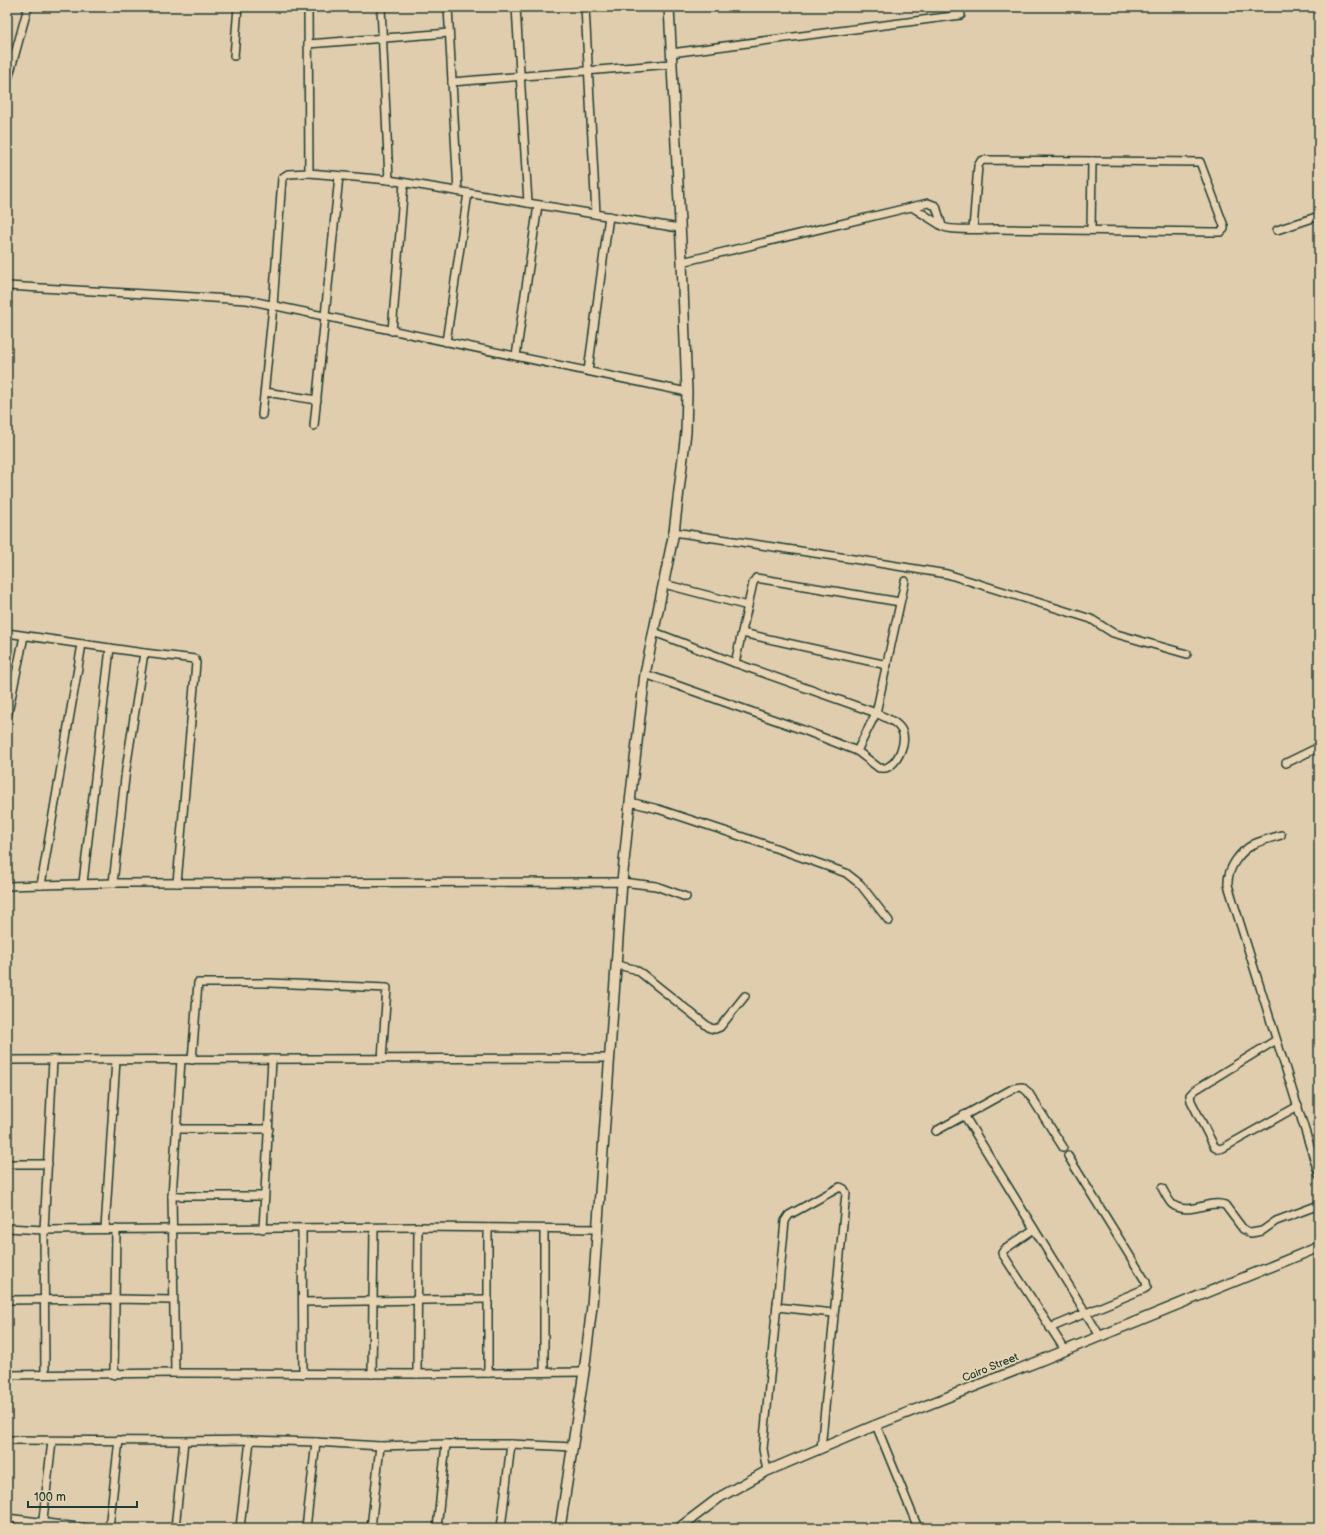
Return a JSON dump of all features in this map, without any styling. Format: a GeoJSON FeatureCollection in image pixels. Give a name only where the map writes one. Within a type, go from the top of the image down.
{"type":"FeatureCollection","features":[{"type":"Feature","properties":{"kind":"main road"},"geometry":{"type":"LineString","coordinates":[[560,1528],[584,1372],[592,1306],[622,882],[630,802],[645,674],[674,532],[684,450],[687,392],[669,7]]}},
{"type":"Feature","properties":{"kind":"main road","name":"Cairo Street"},"geometry":{"type":"LineString","coordinates":[[679,1528],[720,1497],[767,1471],[876,1425],[1100,1336],[1319,1246]]}},
{"type":"Feature","properties":{"kind":"street"},"geometry":{"type":"LineString","coordinates":[[7,83],[28,7]]}},
{"type":"Feature","properties":{"kind":"street"},"geometry":{"type":"LineString","coordinates":[[234,56],[238,7]]}},
{"type":"Feature","properties":{"kind":"street"},"geometry":{"type":"LineString","coordinates":[[308,7],[309,173]]}},
{"type":"Feature","properties":{"kind":"street"},"geometry":{"type":"LineString","coordinates":[[381,7],[389,180]]}},
{"type":"Feature","properties":{"kind":"street"},"geometry":{"type":"LineString","coordinates":[[448,7],[458,192]]}},
{"type":"Feature","properties":{"kind":"street"},"geometry":{"type":"LineString","coordinates":[[516,7],[528,203]]}},
{"type":"Feature","properties":{"kind":"street"},"geometry":{"type":"LineString","coordinates":[[585,7],[596,214]]}},
{"type":"Feature","properties":{"kind":"street"},"geometry":{"type":"LineString","coordinates":[[671,53],[961,15]]}},
{"type":"Feature","properties":{"kind":"street"},"geometry":{"type":"LineString","coordinates":[[308,44],[450,33]]}},
{"type":"Feature","properties":{"kind":"street"},"geometry":{"type":"LineString","coordinates":[[452,82],[671,64]]}},
{"type":"Feature","properties":{"kind":"street"},"geometry":{"type":"LineString","coordinates":[[912,207],[946,228],[973,229],[1221,232],[1224,229],[1224,226],[1200,162],[981,161],[978,166],[973,229]]}},
{"type":"Feature","properties":{"kind":"street"},"geometry":{"type":"LineString","coordinates":[[1091,230],[1092,161]]}},
{"type":"Feature","properties":{"kind":"street"},"geometry":{"type":"LineString","coordinates":[[262,416],[273,306],[282,178],[288,174],[309,173],[389,180],[679,228]]}},
{"type":"Feature","properties":{"kind":"street"},"geometry":{"type":"LineString","coordinates":[[314,426],[339,176]]}},
{"type":"Feature","properties":{"kind":"street"},"geometry":{"type":"LineString","coordinates":[[392,331],[404,183]]}},
{"type":"Feature","properties":{"kind":"street"},"geometry":{"type":"LineString","coordinates":[[446,342],[468,193]]}},
{"type":"Feature","properties":{"kind":"street"},"geometry":{"type":"LineString","coordinates":[[682,262],[928,203],[934,205],[937,209],[942,226]]}},
{"type":"Feature","properties":{"kind":"street"},"geometry":{"type":"LineString","coordinates":[[516,356],[538,205]]}},
{"type":"Feature","properties":{"kind":"street"},"geometry":{"type":"LineString","coordinates":[[588,371],[610,216]]}},
{"type":"Feature","properties":{"kind":"street"},"geometry":{"type":"LineString","coordinates":[[1277,230],[1319,216]]}},
{"type":"Feature","properties":{"kind":"street"},"geometry":{"type":"LineString","coordinates":[[7,286],[242,300],[687,392]]}},
{"type":"Feature","properties":{"kind":"street"},"geometry":{"type":"LineString","coordinates":[[265,392],[317,400]]}},
{"type":"Feature","properties":{"kind":"street"},"geometry":{"type":"LineString","coordinates":[[674,532],[943,573],[1091,619],[1113,633],[1187,654]]}},
{"type":"Feature","properties":{"kind":"street"},"geometry":{"type":"LineString","coordinates":[[735,663],[753,582],[756,578],[900,602]]}},
{"type":"Feature","properties":{"kind":"street"},"geometry":{"type":"LineString","coordinates":[[857,751],[876,713],[888,664],[905,581]]}},
{"type":"Feature","properties":{"kind":"street"},"geometry":{"type":"LineString","coordinates":[[664,584],[748,606]]}},
{"type":"Feature","properties":{"kind":"street"},"geometry":{"type":"LineString","coordinates":[[645,674],[806,731],[857,751],[879,768],[887,768],[896,761],[903,743],[902,732],[896,723],[876,713],[735,663],[654,632]]}},
{"type":"Feature","properties":{"kind":"street"},"geometry":{"type":"LineString","coordinates":[[7,633],[195,659],[196,663],[177,883]]}},
{"type":"Feature","properties":{"kind":"street"},"geometry":{"type":"LineString","coordinates":[[742,633],[888,664]]}},
{"type":"Feature","properties":{"kind":"street"},"geometry":{"type":"LineString","coordinates":[[7,718],[24,636]]}},
{"type":"Feature","properties":{"kind":"street"},"geometry":{"type":"LineString","coordinates":[[41,885],[82,644]]}},
{"type":"Feature","properties":{"kind":"street"},"geometry":{"type":"LineString","coordinates":[[83,884],[110,648]]}},
{"type":"Feature","properties":{"kind":"street"},"geometry":{"type":"LineString","coordinates":[[113,883],[126,769],[144,653]]}},
{"type":"Feature","properties":{"kind":"street"},"geometry":{"type":"LineString","coordinates":[[1286,763],[1319,747]]}},
{"type":"Feature","properties":{"kind":"street"},"geometry":{"type":"LineString","coordinates":[[630,802],[658,809],[846,873],[860,884],[889,921]]}},
{"type":"Feature","properties":{"kind":"street"},"geometry":{"type":"LineString","coordinates":[[1280,835],[1254,844],[1233,864],[1228,881],[1229,892],[1319,1175]]}},
{"type":"Feature","properties":{"kind":"street"},"geometry":{"type":"LineString","coordinates":[[7,886],[113,883],[622,882],[656,886],[686,897]]}},
{"type":"Feature","properties":{"kind":"street"},"geometry":{"type":"LineString","coordinates":[[617,965],[634,969],[710,1028],[715,1029],[720,1027],[745,996]]}},
{"type":"Feature","properties":{"kind":"street"},"geometry":{"type":"LineString","coordinates":[[192,1060],[198,983],[270,983],[387,988],[382,1059]]}},
{"type":"Feature","properties":{"kind":"street"},"geometry":{"type":"LineString","coordinates":[[1276,1040],[1195,1090],[1190,1095],[1191,1101],[1214,1146],[1218,1149],[1223,1148],[1298,1106]]}},
{"type":"Feature","properties":{"kind":"street"},"geometry":{"type":"LineString","coordinates":[[7,1060],[610,1058]]}},
{"type":"Feature","properties":{"kind":"street"},"geometry":{"type":"LineString","coordinates":[[263,1229],[272,1059]]}},
{"type":"Feature","properties":{"kind":"street"},"geometry":{"type":"LineString","coordinates":[[45,1374],[44,1230],[53,1060]]}},
{"type":"Feature","properties":{"kind":"street"},"geometry":{"type":"LineString","coordinates":[[104,1229],[116,1060]]}},
{"type":"Feature","properties":{"kind":"street"},"geometry":{"type":"LineString","coordinates":[[175,1373],[172,1196],[181,1060]]}},
{"type":"Feature","properties":{"kind":"street"},"geometry":{"type":"LineString","coordinates":[[936,1131],[1014,1088],[1022,1087],[1028,1092],[1063,1147]]}},
{"type":"Feature","properties":{"kind":"street"},"geometry":{"type":"LineString","coordinates":[[964,1115],[1100,1336]]}},
{"type":"Feature","properties":{"kind":"street"},"geometry":{"type":"LineString","coordinates":[[176,1129],[268,1129]]}},
{"type":"Feature","properties":{"kind":"street"},"geometry":{"type":"LineString","coordinates":[[1050,1328],[1144,1289],[1147,1284],[1068,1156]]}},
{"type":"Feature","properties":{"kind":"street"},"geometry":{"type":"LineString","coordinates":[[7,1164],[48,1164]]}},
{"type":"Feature","properties":{"kind":"street"},"geometry":{"type":"LineString","coordinates":[[767,1471],[763,1449],[785,1225],[787,1218],[799,1209],[840,1187],[844,1189],[846,1193],[833,1313],[821,1449]]}},
{"type":"Feature","properties":{"kind":"street"},"geometry":{"type":"LineString","coordinates":[[1162,1188],[1172,1204],[1183,1208],[1191,1209],[1215,1203],[1225,1205],[1243,1229],[1251,1233],[1262,1231],[1276,1221],[1319,1205]]}},
{"type":"Feature","properties":{"kind":"street"},"geometry":{"type":"LineString","coordinates":[[172,1196],[264,1196]]}},
{"type":"Feature","properties":{"kind":"street"},"geometry":{"type":"LineString","coordinates":[[7,1228],[44,1230],[418,1227],[597,1229]]}},
{"type":"Feature","properties":{"kind":"street"},"geometry":{"type":"LineString","coordinates":[[417,1374],[418,1227]]}},
{"type":"Feature","properties":{"kind":"street"},"geometry":{"type":"LineString","coordinates":[[372,1374],[374,1228]]}},
{"type":"Feature","properties":{"kind":"street"},"geometry":{"type":"LineString","coordinates":[[488,1228],[488,1373]]}},
{"type":"Feature","properties":{"kind":"street"},"geometry":{"type":"LineString","coordinates":[[114,1375],[116,1229]]}},
{"type":"Feature","properties":{"kind":"street"},"geometry":{"type":"LineString","coordinates":[[302,1229],[303,1374]]}},
{"type":"Feature","properties":{"kind":"street"},"geometry":{"type":"LineString","coordinates":[[544,1229],[544,1372]]}},
{"type":"Feature","properties":{"kind":"street"},"geometry":{"type":"LineString","coordinates":[[1034,1229],[1002,1253],[1065,1350]]}},
{"type":"Feature","properties":{"kind":"street"},"geometry":{"type":"LineString","coordinates":[[303,1302],[488,1299]]}},
{"type":"Feature","properties":{"kind":"street"},"geometry":{"type":"LineString","coordinates":[[7,1300],[173,1300]]}},
{"type":"Feature","properties":{"kind":"street"},"geometry":{"type":"LineString","coordinates":[[777,1307],[833,1313]]}},
{"type":"Feature","properties":{"kind":"street"},"geometry":{"type":"LineString","coordinates":[[7,1375],[584,1372]]}},
{"type":"Feature","properties":{"kind":"street"},"geometry":{"type":"LineString","coordinates":[[876,1425],[918,1528]]}},
{"type":"Feature","properties":{"kind":"street"},"geometry":{"type":"LineString","coordinates":[[7,1440],[250,1440],[380,1446],[511,1444],[573,1447]]}},
{"type":"Feature","properties":{"kind":"street"},"geometry":{"type":"LineString","coordinates":[[109,1528],[119,1440]]}},
{"type":"Feature","properties":{"kind":"street"},"geometry":{"type":"LineString","coordinates":[[240,1528],[250,1440]]}},
{"type":"Feature","properties":{"kind":"street"},"geometry":{"type":"LineString","coordinates":[[43,1526],[52,1441]]}},
{"type":"Feature","properties":{"kind":"street"},"geometry":{"type":"LineString","coordinates":[[175,1528],[184,1441]]}},
{"type":"Feature","properties":{"kind":"street"},"geometry":{"type":"LineString","coordinates":[[306,1528],[316,1442]]}},
{"type":"Feature","properties":{"kind":"street"},"geometry":{"type":"LineString","coordinates":[[437,1528],[446,1444]]}},
{"type":"Feature","properties":{"kind":"street"},"geometry":{"type":"LineString","coordinates":[[502,1528],[511,1444]]}},
{"type":"Feature","properties":{"kind":"street"},"geometry":{"type":"LineString","coordinates":[[371,1528],[380,1446]]}},
{"type":"Feature","properties":{"kind":"street"},"geometry":{"type":"LineString","coordinates":[[7,1518],[43,1526],[86,1528]]}}]}
